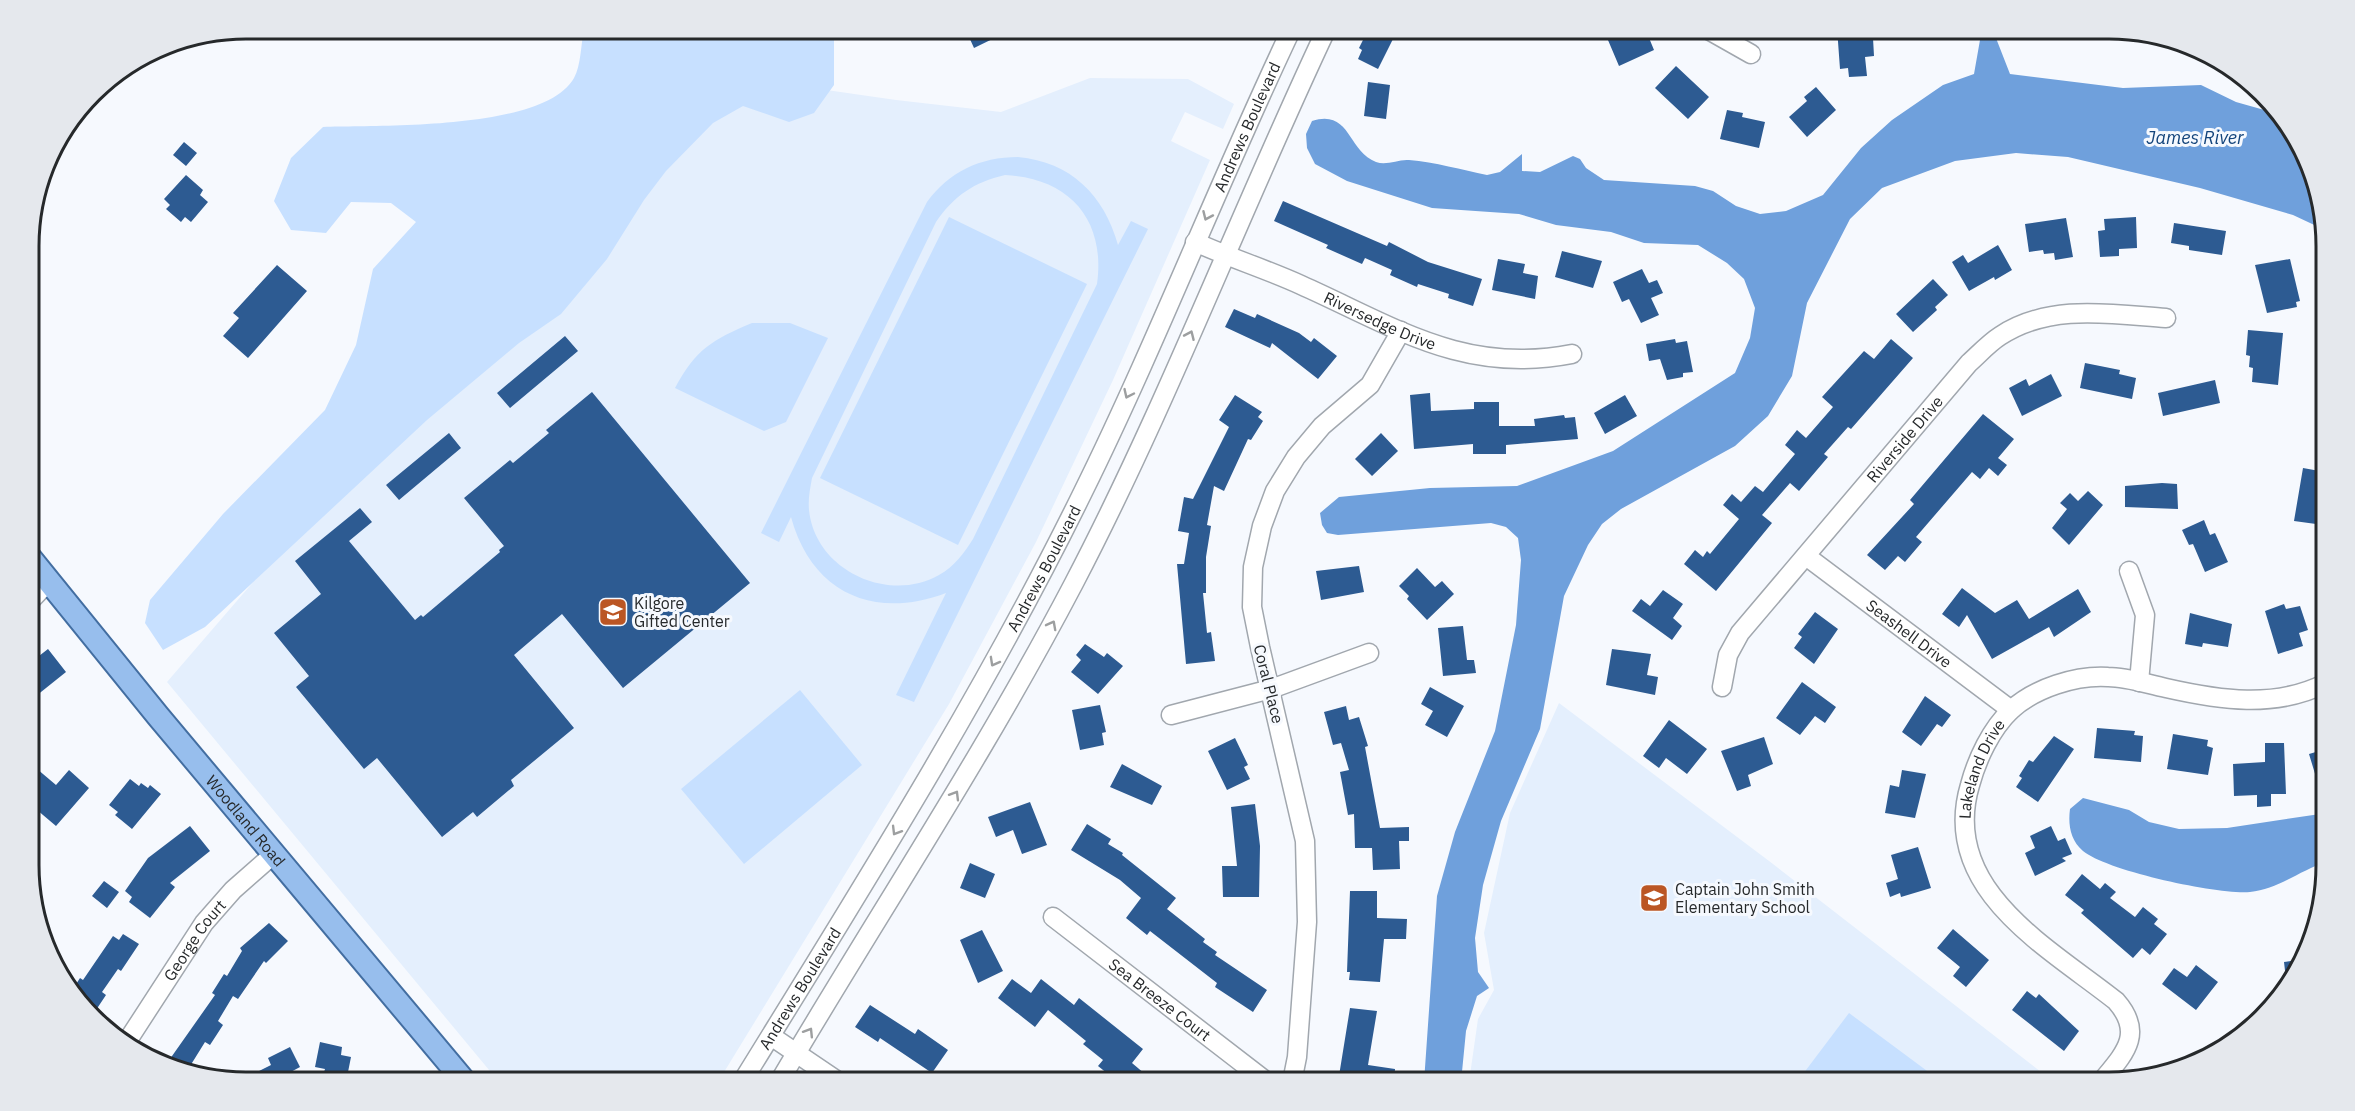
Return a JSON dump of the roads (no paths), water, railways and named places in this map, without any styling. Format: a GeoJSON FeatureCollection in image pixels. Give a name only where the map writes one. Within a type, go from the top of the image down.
{"type":"FeatureCollection","features":[{"type":"Feature","properties":{"kind":"main road","name":"Woodland Road"},"geometry":{"type":"LineString","coordinates":[[39,569],[457,1072]]}},
{"type":"Feature","properties":{"kind":"street","name":"Andrews Boulevard"},"geometry":{"type":"LineString","coordinates":[[748,1072],[910,808],[1007,639],[1084,492],[1287,39]]}},
{"type":"Feature","properties":{"kind":"street","name":"Andrews Boulevard"},"geometry":{"type":"LineString","coordinates":[[785,1072],[957,792],[1054,621],[1101,529],[1322,39]]}},
{"type":"Feature","properties":{"kind":"street"},"geometry":{"type":"LineString","coordinates":[[1724,39],[1751,54]]}},
{"type":"Feature","properties":{"kind":"street","name":"Riversedge Drive"},"geometry":{"type":"LineString","coordinates":[[1195,242],[1299,284],[1401,331],[1454,351],[1488,359],[1528,361],[1572,354]]}},
{"type":"Feature","properties":{"kind":"street","name":"Riverside Drive"},"geometry":{"type":"LineString","coordinates":[[1722,687],[1733,643],[1969,363],[2001,335],[2048,316],[2088,312],[2166,318]]}},
{"type":"Feature","properties":{"kind":"street","name":"Coral Place"},"geometry":{"type":"LineString","coordinates":[[1294,1072],[1307,922],[1305,841],[1252,607],[1252,567],[1262,525],[1275,490],[1296,458],[1322,426],[1370,385],[1401,331]]}},
{"type":"Feature","properties":{"kind":"street","name":"Seashell Drive"},"geometry":{"type":"LineString","coordinates":[[1806,556],[2011,710]]}},
{"type":"Feature","properties":{"kind":"street"},"geometry":{"type":"LineString","coordinates":[[2129,571],[2145,615],[2139,682]]}},
{"type":"Feature","properties":{"kind":"street"},"geometry":{"type":"LineString","coordinates":[[39,592],[49,581]]}},
{"type":"Feature","properties":{"kind":"street"},"geometry":{"type":"LineString","coordinates":[[1171,715],[1271,689],[1369,653]]}},
{"type":"Feature","properties":{"kind":"street","name":"Lakeland Drive"},"geometry":{"type":"LineString","coordinates":[[2109,1072],[2122,1057],[2130,1041],[2131,1026],[2126,1012],[2116,1001],[1998,905],[1977,875],[1970,857],[1965,817],[1967,795],[1975,766],[1989,740],[2011,710],[2074,679],[2110,677],[2207,697],[2251,700],[2298,694],[2316,687]]}},
{"type":"Feature","properties":{"kind":"street","name":"George Court"},"geometry":{"type":"LineString","coordinates":[[131,1037],[212,912],[274,854]]}},
{"type":"Feature","properties":{"kind":"street","name":"Sea Breeze Court"},"geometry":{"type":"LineString","coordinates":[[1053,917],[1254,1072]]}},
{"type":"Feature","properties":{"kind":"street"},"geometry":{"type":"LineString","coordinates":[[771,1036],[824,1072]]}},
{"type":"Feature","properties":{"kind":"water","name":"James River"},"geometry":{"type":"Polygon","coordinates":[[[1996,39],[2010,74],[2123,88],[2201,85],[2236,102],[2264,110],[2288,142],[2300,167],[2309,192],[2314,225],[2293,215],[2200,188],[2068,157],[2016,153],[1955,161],[1882,188],[1850,219],[1807,303],[1792,376],[1768,416],[1735,446],[1621,509],[1602,524],[1588,545],[1564,596],[1540,729],[1501,821],[1483,885],[1475,938],[1478,972],[1489,988],[1477,996],[1466,1031],[1462,1072],[1425,1072],[1437,896],[1455,832],[1495,731],[1516,625],[1521,560],[1518,538],[1506,527],[1491,523],[1338,535],[1327,533],[1322,525],[1320,513],[1339,497],[1430,488],[1517,486],[1613,451],[1735,373],[1750,338],[1755,308],[1744,279],[1727,263],[1698,245],[1644,243],[1611,232],[1556,225],[1519,214],[1432,208],[1347,181],[1315,164],[1307,148],[1306,134],[1312,121],[1325,119],[1334,121],[1342,126],[1367,157],[1380,163],[1419,161],[1487,175],[1500,172],[1522,154],[1522,171],[1540,172],[1573,156],[1580,159],[1586,168],[1604,180],[1695,186],[1713,191],[1736,206],[1760,214],[1786,211],[1823,195],[1861,148],[1892,120],[1943,85],[1974,74],[1980,40],[1996,39]]]}},
{"type":"Feature","properties":{"kind":"water"},"geometry":{"type":"Polygon","coordinates":[[[2083,798],[2129,810],[2149,822],[2179,829],[2227,828],[2316,815],[2316,866],[2280,883],[2250,892],[2190,886],[2138,874],[2096,859],[2083,851],[2075,842],[2071,832],[2070,809],[2083,798]]]}},
{"type":"Feature","properties":{"kind":"place","name":"Kilgore Gifted Center"},"geometry":{"type":"Point","coordinates":[613,612]}},
{"type":"Feature","properties":{"kind":"place","name":"Captain John Smith Elementary School"},"geometry":{"type":"Point","coordinates":[1654,898]}}]}
